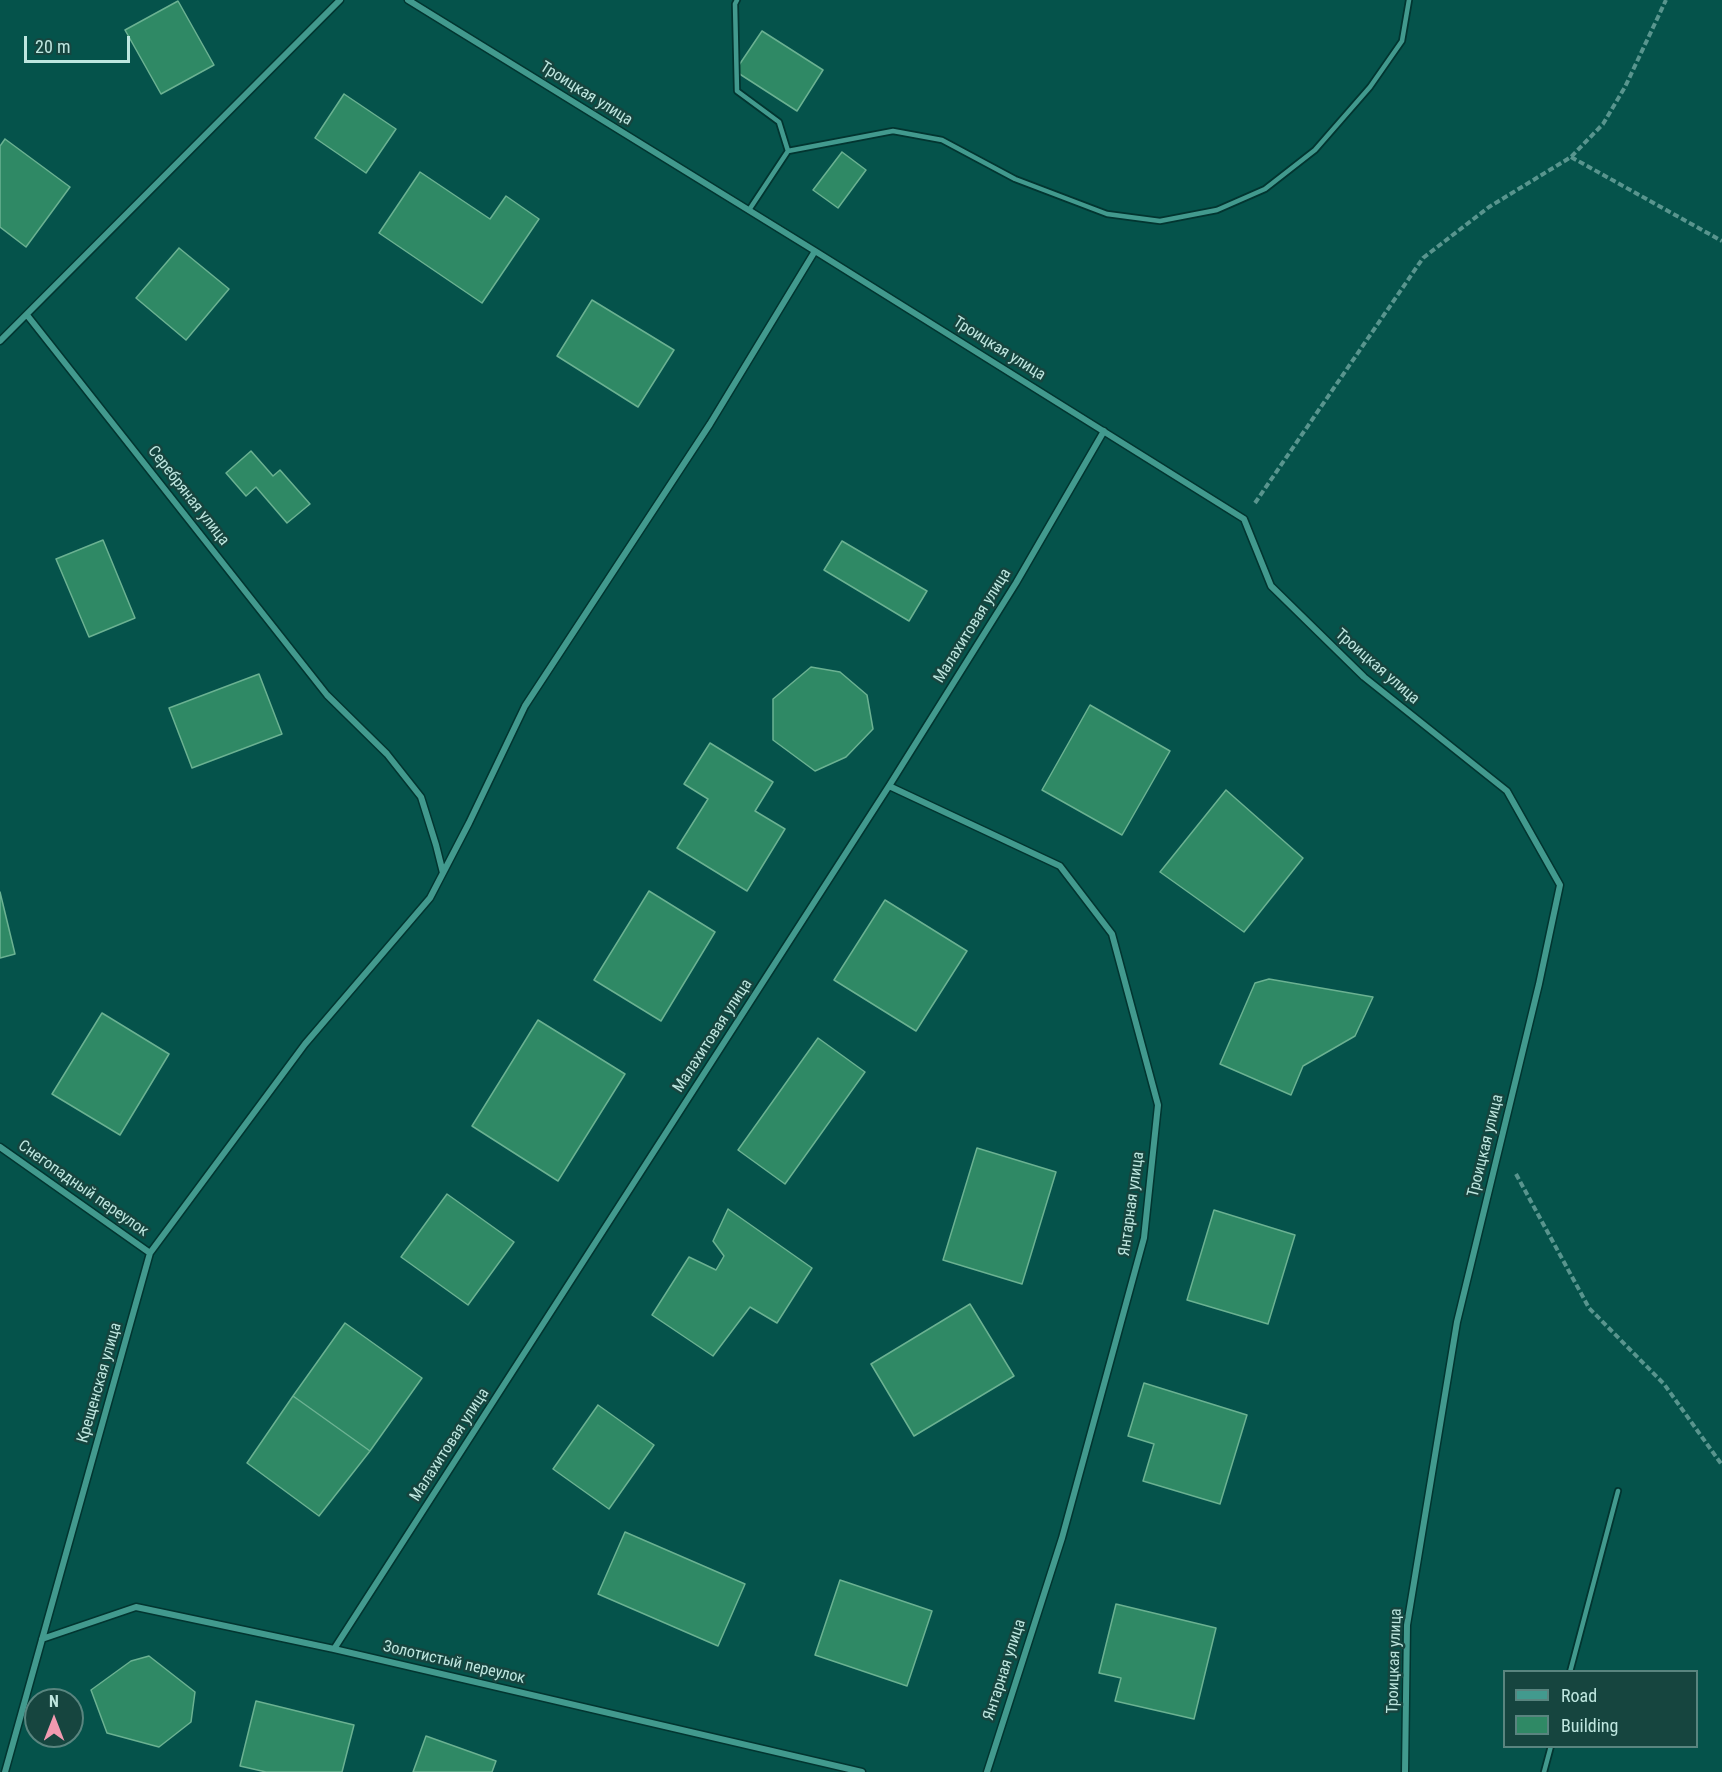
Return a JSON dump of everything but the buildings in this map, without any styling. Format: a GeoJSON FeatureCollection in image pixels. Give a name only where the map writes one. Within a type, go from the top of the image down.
{"type":"FeatureCollection","features":[{"type":"Feature","properties":{"kind":"street"},"geometry":{"type":"LineString","coordinates":[[0,341],[340,0]]}},
{"type":"Feature","properties":{"kind":"street","name":"Троицкая улица"},"geometry":{"type":"LineString","coordinates":[[408,0],[1244,519],[1271,586],[1364,677],[1506,791],[1560,885],[1539,984],[1457,1322],[1407,1625],[1405,1772]]}},
{"type":"Feature","properties":{"kind":"street","name":"Крещенская улица"},"geometry":{"type":"LineString","coordinates":[[5,1772],[150,1253],[305,1044],[430,898],[525,706],[710,424],[815,251]]}},
{"type":"Feature","properties":{"kind":"street","name":"Серебряная улица"},"geometry":{"type":"LineString","coordinates":[[27,315],[327,695],[387,754],[421,797],[443,873]]}},
{"type":"Feature","properties":{"kind":"street","name":"Малахитовая улица"},"geometry":{"type":"LineString","coordinates":[[334,1649],[889,786],[1016,583],[1104,431]]}},
{"type":"Feature","properties":{"kind":"street","name":"Янтарная улица"},"geometry":{"type":"LineString","coordinates":[[889,786],[1060,866],[1112,934],[1158,1105],[1144,1238],[1062,1538],[987,1772]]}},
{"type":"Feature","properties":{"kind":"street","name":"Снегопадный переулок"},"geometry":{"type":"LineString","coordinates":[[0,1147],[150,1253]]}},
{"type":"Feature","properties":{"kind":"street","name":"Золотистый переулок"},"geometry":{"type":"LineString","coordinates":[[42,1639],[136,1607],[334,1649],[862,1772]]}},
{"type":"Feature","properties":{"kind":"lane"},"geometry":{"type":"LineString","coordinates":[[737,0],[735,4],[737,92],[779,122],[788,150]]}},
{"type":"Feature","properties":{"kind":"lane"},"geometry":{"type":"LineString","coordinates":[[748,210],[788,150],[893,131],[942,140],[1015,179],[1107,214],[1160,222],[1217,210],[1265,189],[1315,150],[1370,87],[1402,41],[1409,0]]}},
{"type":"Feature","properties":{"kind":"lane"},"geometry":{"type":"LineString","coordinates":[[1570,1670],[1618,1491]]}},
{"type":"Feature","properties":{"kind":"lane"},"geometry":{"type":"LineString","coordinates":[[1544,1772],[1550,1748]]}},
{"type":"Feature","properties":{"kind":"path"},"geometry":{"type":"LineString","coordinates":[[1244,519],[1423,258],[1489,207],[1571,157],[1603,124],[1625,87],[1666,0]]}},
{"type":"Feature","properties":{"kind":"path"},"geometry":{"type":"LineString","coordinates":[[1571,157],[1722,241]]}},
{"type":"Feature","properties":{"kind":"path"},"geometry":{"type":"LineString","coordinates":[[1500,1144],[1589,1308],[1664,1384],[1722,1465]]}}]}
